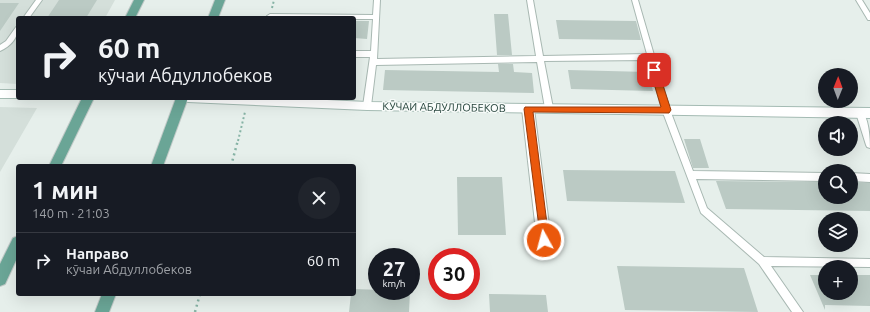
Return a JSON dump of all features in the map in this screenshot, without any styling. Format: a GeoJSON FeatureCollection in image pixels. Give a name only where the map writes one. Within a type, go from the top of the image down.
{"type":"FeatureCollection","features":[{"type":"Feature","properties":{"kind":"main road"},"geometry":{"type":"LineString","coordinates":[[131,16],[139,0]]}},
{"type":"Feature","properties":{"kind":"main road"},"geometry":{"type":"LineString","coordinates":[[214,16],[220,0]]}},
{"type":"Feature","properties":{"kind":"main road"},"geometry":{"type":"LineString","coordinates":[[56,164],[87,100]]}},
{"type":"Feature","properties":{"kind":"main road"},"geometry":{"type":"LineString","coordinates":[[158,164],[181,100]]}},
{"type":"Feature","properties":{"kind":"main road"},"geometry":{"type":"LineString","coordinates":[[0,278],[16,246]]}},
{"type":"Feature","properties":{"kind":"main road"},"geometry":{"type":"LineString","coordinates":[[102,312],[108,296]]}},
{"type":"Feature","properties":{"kind":"street"},"geometry":{"type":"LineString","coordinates":[[0,94],[16,94]]}},
{"type":"Feature","properties":{"kind":"street","name":"КӮЧАИ АБДУЛЛОБЕКОВ"},"geometry":{"type":"LineString","coordinates":[[248,100],[366,106],[865,113]]}},
{"type":"Feature","properties":{"kind":"street"},"geometry":{"type":"LineString","coordinates":[[528,109],[544,240]]}},
{"type":"Feature","properties":{"kind":"lane"},"geometry":{"type":"LineString","coordinates":[[27,16],[39,0]]}},
{"type":"Feature","properties":{"kind":"lane","name":"КӮЧАИ АБДУЛЛОБЕКОВ"},"geometry":{"type":"LineString","coordinates":[[366,106],[374,54],[378,0]]}},
{"type":"Feature","properties":{"kind":"lane"},"geometry":{"type":"LineString","coordinates":[[530,0],[549,108]]}},
{"type":"Feature","properties":{"kind":"lane"},"geometry":{"type":"LineString","coordinates":[[636,0],[650,57],[666,110],[704,210],[762,260],[798,312]]}},
{"type":"Feature","properties":{"kind":"lane"},"geometry":{"type":"LineString","coordinates":[[859,0],[870,18]]}},
{"type":"Feature","properties":{"kind":"lane"},"geometry":{"type":"LineString","coordinates":[[356,17],[376,17]]}},
{"type":"Feature","properties":{"kind":"lane"},"geometry":{"type":"LineString","coordinates":[[0,48],[8,43],[16,32]]}},
{"type":"Feature","properties":{"kind":"lane"},"geometry":{"type":"LineString","coordinates":[[356,54],[374,54]]}},
{"type":"Feature","properties":{"kind":"lane"},"geometry":{"type":"LineString","coordinates":[[372,62],[650,57]]}},
{"type":"Feature","properties":{"kind":"lane"},"geometry":{"type":"LineString","coordinates":[[865,113],[870,146]]}},
{"type":"Feature","properties":{"kind":"lane"},"geometry":{"type":"LineString","coordinates":[[690,175],[818,177]]}},
{"type":"Feature","properties":{"kind":"lane"},"geometry":{"type":"LineString","coordinates":[[858,178],[870,178]]}},
{"type":"Feature","properties":{"kind":"lane"},"geometry":{"type":"LineString","coordinates":[[762,260],[870,263]]}},
{"type":"Feature","properties":{"kind":"path"},"geometry":{"type":"LineString","coordinates":[[232,164],[248,100]]}},
{"type":"Feature","properties":{"kind":"path"},"geometry":{"type":"LineString","coordinates":[[195,312],[199,296]]}},
{"type":"Feature","properties":{"kind":"shaded area"},"geometry":{"type":"Polygon","coordinates":[[[0,0],[115,0],[106,16],[16,16],[16,84],[0,83],[0,0]]]}},
{"type":"Feature","properties":{"kind":"shaded area"},"geometry":{"type":"Polygon","coordinates":[[[0,107],[37,108],[0,172],[0,107]]]}},
{"type":"Feature","properties":{"kind":"building"},"geometry":{"type":"Polygon","coordinates":[[[59,0],[97,0],[87,16],[48,16],[59,0]]]}},
{"type":"Feature","properties":{"kind":"building"},"geometry":{"type":"Polygon","coordinates":[[[0,3],[19,3],[0,31],[0,3]]]}},
{"type":"Feature","properties":{"kind":"building"},"geometry":{"type":"Polygon","coordinates":[[[494,14],[508,14],[512,55],[497,55],[494,14]]]}},
{"type":"Feature","properties":{"kind":"building"},"geometry":{"type":"Polygon","coordinates":[[[556,20],[636,21],[641,40],[559,39],[556,20]]]}},
{"type":"Feature","properties":{"kind":"building"},"geometry":{"type":"Polygon","coordinates":[[[356,21],[369,21],[367,39],[356,38],[356,21]]]}},
{"type":"Feature","properties":{"kind":"building"},"geometry":{"type":"Polygon","coordinates":[[[498,64],[513,64],[514,72],[532,73],[534,93],[383,90],[385,70],[499,72],[498,64]]]}},
{"type":"Feature","properties":{"kind":"building"},"geometry":{"type":"Polygon","coordinates":[[[568,70],[648,72],[653,91],[571,89],[568,70]]]}},
{"type":"Feature","properties":{"kind":"building"},"geometry":{"type":"Polygon","coordinates":[[[684,139],[700,139],[709,168],[693,168],[684,139]]]}},
{"type":"Feature","properties":{"kind":"building"},"geometry":{"type":"Polygon","coordinates":[[[563,170],[675,171],[685,203],[567,201],[563,170]]]}},
{"type":"Feature","properties":{"kind":"building"},"geometry":{"type":"Polygon","coordinates":[[[457,177],[502,177],[506,235],[458,235],[457,177]]]}},
{"type":"Feature","properties":{"kind":"building"},"geometry":{"type":"Polygon","coordinates":[[[716,181],[818,182],[818,204],[858,204],[858,182],[870,183],[870,211],[726,209],[716,181]]]}},
{"type":"Feature","properties":{"kind":"building"},"geometry":{"type":"Polygon","coordinates":[[[617,266],[744,268],[758,312],[625,310],[617,266]]]}},
{"type":"Feature","properties":{"kind":"building"},"geometry":{"type":"Polygon","coordinates":[[[810,275],[818,275],[818,294],[810,275]]]}},
{"type":"Feature","properties":{"kind":"building"},"geometry":{"type":"Polygon","coordinates":[[[858,275],[870,275],[870,306],[825,305],[825,310],[821,300],[858,300],[858,275]]]}},
{"type":"Feature","properties":{"kind":"building"},"geometry":{"type":"Polygon","coordinates":[[[356,289],[368,290],[368,300],[410,300],[409,312],[349,312],[351,296],[356,296],[356,289]]]}},
{"type":"Feature","properties":{"kind":"building"},"geometry":{"type":"Polygon","coordinates":[[[489,294],[546,295],[548,312],[490,312],[489,294]]]}},
{"type":"Feature","properties":{"kind":"route"},"geometry":{"type":"LineString","coordinates":[[544,240],[528,109],[666,110],[654,70]]}}]}
